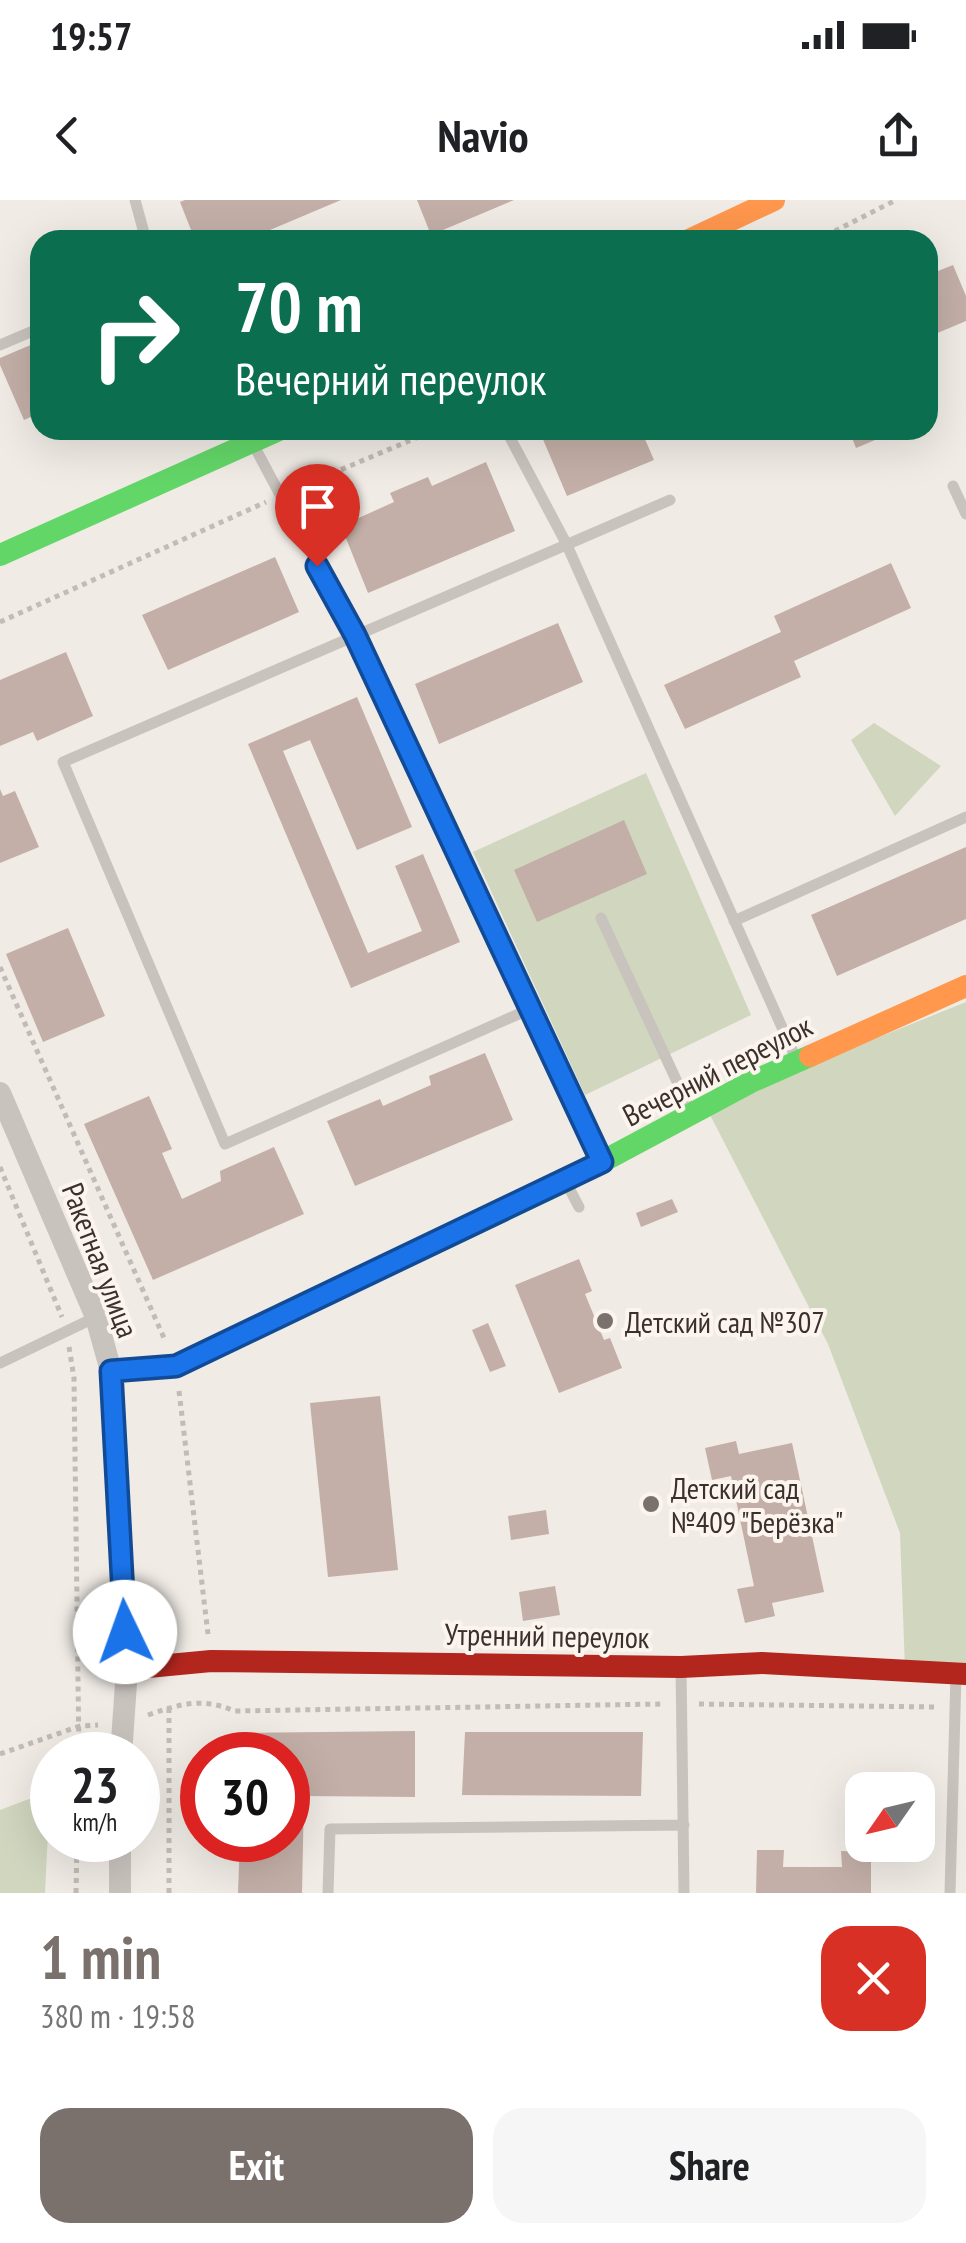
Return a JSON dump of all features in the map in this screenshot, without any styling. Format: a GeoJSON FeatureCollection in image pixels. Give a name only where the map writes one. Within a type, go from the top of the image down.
{"type":"FeatureCollection","features":[{"type":"Feature","properties":{"kind":"street"},"geometry":{"type":"LineString","coordinates":[[710,230],[771,200]]}},
{"type":"Feature","properties":{"kind":"street"},"geometry":{"type":"LineString","coordinates":[[0,554],[256,440]]}},
{"type":"Feature","properties":{"kind":"street","name":"Вечерний переулок"},"geometry":{"type":"LineString","coordinates":[[111,1371],[176,1366],[566,1181],[797,1062],[966,986]]}},
{"type":"Feature","properties":{"kind":"street","name":"Ракетная улица"},"geometry":{"type":"LineString","coordinates":[[0,1093],[96,1317],[111,1371],[127,1669],[122,1732]]}},
{"type":"Feature","properties":{"kind":"street","name":"Утренний переулок"},"geometry":{"type":"LineString","coordinates":[[127,1669],[211,1661],[412,1654],[681,1667],[762,1664],[961,1674]]}},
{"type":"Feature","properties":{"kind":"street"},"geometry":{"type":"LineString","coordinates":[[120,1862],[120,1893]]}},
{"type":"Feature","properties":{"kind":"lane"},"geometry":{"type":"LineString","coordinates":[[134,200],[143,230]]}},
{"type":"Feature","properties":{"kind":"lane"},"geometry":{"type":"LineString","coordinates":[[0,345],[30,332]]}},
{"type":"Feature","properties":{"kind":"lane"},"geometry":{"type":"LineString","coordinates":[[511,440],[566,543],[797,1062]]}},
{"type":"Feature","properties":{"kind":"lane"},"geometry":{"type":"LineString","coordinates":[[252,442],[355,635],[602,1162]]}},
{"type":"Feature","properties":{"kind":"lane"},"geometry":{"type":"LineString","coordinates":[[953,486],[966,514]]}},
{"type":"Feature","properties":{"kind":"lane"},"geometry":{"type":"LineString","coordinates":[[530,1009],[225,1144],[63,762],[670,500]]}},
{"type":"Feature","properties":{"kind":"lane"},"geometry":{"type":"LineString","coordinates":[[734,921],[966,817]]}},
{"type":"Feature","properties":{"kind":"lane"},"geometry":{"type":"LineString","coordinates":[[601,918],[692,1114]]}},
{"type":"Feature","properties":{"kind":"lane"},"geometry":{"type":"LineString","coordinates":[[566,1181],[578,1208]]}},
{"type":"Feature","properties":{"kind":"lane"},"geometry":{"type":"LineString","coordinates":[[0,1362],[96,1317]]}},
{"type":"Feature","properties":{"kind":"lane"},"geometry":{"type":"LineString","coordinates":[[762,1664],[792,1653]]}},
{"type":"Feature","properties":{"kind":"lane"},"geometry":{"type":"LineString","coordinates":[[681,1667],[684,1893]]}},
{"type":"Feature","properties":{"kind":"lane"},"geometry":{"type":"LineString","coordinates":[[950,1893],[954,1707],[961,1674]]}},
{"type":"Feature","properties":{"kind":"lane"},"geometry":{"type":"LineString","coordinates":[[328,1893],[330,1829],[684,1825]]}},
{"type":"Feature","properties":{"kind":"lane"},"geometry":{"type":"LineString","coordinates":[[950,1836],[966,1836]]}},
{"type":"Feature","properties":{"kind":"path"},"geometry":{"type":"LineString","coordinates":[[838,230],[896,200]]}},
{"type":"Feature","properties":{"kind":"path"},"geometry":{"type":"LineString","coordinates":[[0,622],[411,440]]}},
{"type":"Feature","properties":{"kind":"path"},"geometry":{"type":"LineString","coordinates":[[0,967],[176,1366],[211,1661]]}},
{"type":"Feature","properties":{"kind":"path"},"geometry":{"type":"LineString","coordinates":[[0,1167],[67,1331],[74,1378],[80,1732]]}},
{"type":"Feature","properties":{"kind":"path"},"geometry":{"type":"LineString","coordinates":[[0,1754],[80,1726],[122,1724],[169,1708],[213,1702],[234,1711],[682,1704],[954,1707]]}},
{"type":"Feature","properties":{"kind":"path"},"geometry":{"type":"LineString","coordinates":[[169,1708],[169,1893]]}},
{"type":"Feature","properties":{"kind":"path"},"geometry":{"type":"LineString","coordinates":[[76,1893],[77,1862]]}},
{"type":"Feature","properties":{"kind":"green space"},"geometry":{"type":"Polygon","coordinates":[[[874,723],[941,766],[895,816],[851,740],[874,723]]]}},
{"type":"Feature","properties":{"kind":"green space"},"geometry":{"type":"Polygon","coordinates":[[[646,773],[751,1015],[585,1095],[473,852],[646,773]]]}},
{"type":"Feature","properties":{"kind":"green space"},"geometry":{"type":"Polygon","coordinates":[[[966,1002],[966,1670],[905,1669],[900,1533],[828,1344],[706,1107],[966,1002]]]}},
{"type":"Feature","properties":{"kind":"green space"},"geometry":{"type":"Polygon","coordinates":[[[30,1799],[30,1862],[47,1862],[45,1893],[0,1893],[0,1810],[30,1799]]]}},
{"type":"Feature","properties":{"kind":"building"},"geometry":{"type":"Polygon","coordinates":[[[341,200],[270,230],[191,230],[180,202],[341,200]]]}},
{"type":"Feature","properties":{"kind":"building"},"geometry":{"type":"Polygon","coordinates":[[[417,200],[514,200],[443,230],[429,230],[417,200]]]}},
{"type":"Feature","properties":{"kind":"building"},"geometry":{"type":"Polygon","coordinates":[[[953,265],[966,296],[966,321],[938,333],[938,271],[953,265]]]}},
{"type":"Feature","properties":{"kind":"building"},"geometry":{"type":"Polygon","coordinates":[[[30,345],[30,417],[24,420],[0,358],[30,345]]]}},
{"type":"Feature","properties":{"kind":"building"},"geometry":{"type":"Polygon","coordinates":[[[543,440],[645,440],[654,460],[567,496],[543,440]]]}},
{"type":"Feature","properties":{"kind":"building"},"geometry":{"type":"Polygon","coordinates":[[[853,440],[875,440],[856,448],[853,440]]]}},
{"type":"Feature","properties":{"kind":"building"},"geometry":{"type":"Polygon","coordinates":[[[486,462],[515,531],[368,593],[341,526],[394,502],[390,493],[428,477],[432,486],[486,462]]]}},
{"type":"Feature","properties":{"kind":"building"},"geometry":{"type":"Polygon","coordinates":[[[275,557],[299,612],[168,670],[142,615],[275,557]]]}},
{"type":"Feature","properties":{"kind":"building"},"geometry":{"type":"Polygon","coordinates":[[[891,563],[911,608],[794,661],[801,677],[685,729],[664,685],[781,632],[774,616],[891,563]]]}},
{"type":"Feature","properties":{"kind":"building"},"geometry":{"type":"Polygon","coordinates":[[[558,623],[583,682],[439,744],[415,684],[558,623]]]}},
{"type":"Feature","properties":{"kind":"building"},"geometry":{"type":"Polygon","coordinates":[[[66,652],[93,716],[37,741],[33,732],[0,746],[0,680],[66,652]]]}},
{"type":"Feature","properties":{"kind":"building"},"geometry":{"type":"Polygon","coordinates":[[[357,697],[412,827],[357,850],[310,740],[283,751],[368,953],[422,931],[395,866],[423,854],[460,942],[351,988],[248,744],[357,697]]]}},
{"type":"Feature","properties":{"kind":"building"},"geometry":{"type":"Polygon","coordinates":[[[0,789],[3,796],[15,791],[39,847],[0,863],[0,789]]]}},
{"type":"Feature","properties":{"kind":"building"},"geometry":{"type":"Polygon","coordinates":[[[624,820],[647,874],[537,922],[514,870],[624,820]]]}},
{"type":"Feature","properties":{"kind":"building"},"geometry":{"type":"Polygon","coordinates":[[[966,847],[966,919],[837,976],[811,915],[966,847]]]}},
{"type":"Feature","properties":{"kind":"building"},"geometry":{"type":"Polygon","coordinates":[[[68,928],[105,1016],[43,1042],[6,954],[68,928]]]}},
{"type":"Feature","properties":{"kind":"building"},"geometry":{"type":"Polygon","coordinates":[[[485,1053],[513,1120],[355,1186],[327,1121],[380,1099],[383,1106],[431,1085],[429,1076],[485,1053]]]}},
{"type":"Feature","properties":{"kind":"building"},"geometry":{"type":"Polygon","coordinates":[[[149,1096],[172,1149],[162,1153],[182,1199],[221,1181],[220,1171],[274,1147],[304,1214],[153,1280],[84,1124],[149,1096]]]}},
{"type":"Feature","properties":{"kind":"building"},"geometry":{"type":"Polygon","coordinates":[[[672,1199],[678,1212],[641,1227],[636,1213],[672,1199]]]}},
{"type":"Feature","properties":{"kind":"building"},"geometry":{"type":"Polygon","coordinates":[[[579,1259],[592,1291],[585,1294],[604,1340],[610,1338],[622,1368],[559,1393],[515,1285],[579,1259]]]}},
{"type":"Feature","properties":{"kind":"building"},"geometry":{"type":"Polygon","coordinates":[[[488,1323],[506,1366],[490,1372],[472,1330],[488,1323]]]}},
{"type":"Feature","properties":{"kind":"building"},"geometry":{"type":"Polygon","coordinates":[[[380,1396],[398,1570],[328,1577],[310,1403],[380,1396]]]}},
{"type":"Feature","properties":{"kind":"building"},"geometry":{"type":"Polygon","coordinates":[[[736,1441],[739,1454],[792,1443],[824,1592],[772,1603],[775,1616],[745,1623],[737,1589],[754,1586],[731,1476],[712,1480],[705,1448],[736,1441]]]}},
{"type":"Feature","properties":{"kind":"building"},"geometry":{"type":"Polygon","coordinates":[[[546,1510],[549,1534],[511,1540],[508,1516],[546,1510]]]}},
{"type":"Feature","properties":{"kind":"building"},"geometry":{"type":"Polygon","coordinates":[[[555,1586],[560,1615],[523,1621],[519,1592],[555,1586]]]}},
{"type":"Feature","properties":{"kind":"building"},"geometry":{"type":"Polygon","coordinates":[[[415,1731],[415,1797],[310,1796],[310,1732],[415,1731]]]}},
{"type":"Feature","properties":{"kind":"building"},"geometry":{"type":"Polygon","coordinates":[[[465,1732],[643,1732],[641,1796],[462,1795],[465,1732]]]}},
{"type":"Feature","properties":{"kind":"building"},"geometry":{"type":"Polygon","coordinates":[[[757,1850],[784,1850],[783,1867],[842,1867],[841,1851],[845,1851],[845,1862],[871,1862],[871,1893],[756,1893],[757,1850]]]}},
{"type":"Feature","properties":{"kind":"building"},"geometry":{"type":"Polygon","coordinates":[[[239,1862],[303,1862],[302,1893],[238,1893],[239,1862]]]}},
{"type":"Feature","properties":{"kind":"traffic: fast"},"geometry":{"type":"LineString","coordinates":[[0,555],[257,440]]}},
{"type":"Feature","properties":{"kind":"traffic: fast"},"geometry":{"type":"LineString","coordinates":[[111,1371],[176,1366],[566,1181],[751,1082],[810,1056]]}},
{"type":"Feature","properties":{"kind":"traffic: slow"},"geometry":{"type":"LineString","coordinates":[[710,230],[774,200]]}},
{"type":"Feature","properties":{"kind":"traffic: slow"},"geometry":{"type":"LineString","coordinates":[[810,1056],[966,986]]}},
{"type":"Feature","properties":{"kind":"traffic: jam"},"geometry":{"type":"LineString","coordinates":[[127,1669],[211,1661],[681,1667],[762,1663],[966,1674]]}},
{"type":"Feature","properties":{"kind":"place","name":"Детский сад №307"},"geometry":{"type":"Point","coordinates":[605,1321]}},
{"type":"Feature","properties":{"kind":"place","name":"Детский сад №409 \"Берёзка\""},"geometry":{"type":"Point","coordinates":[651,1504]}},
{"type":"Feature","properties":{"kind":"route"},"geometry":{"type":"LineString","coordinates":[[125,1632],[111,1371],[176,1366],[602,1162],[355,635],[317,566]]}}]}
